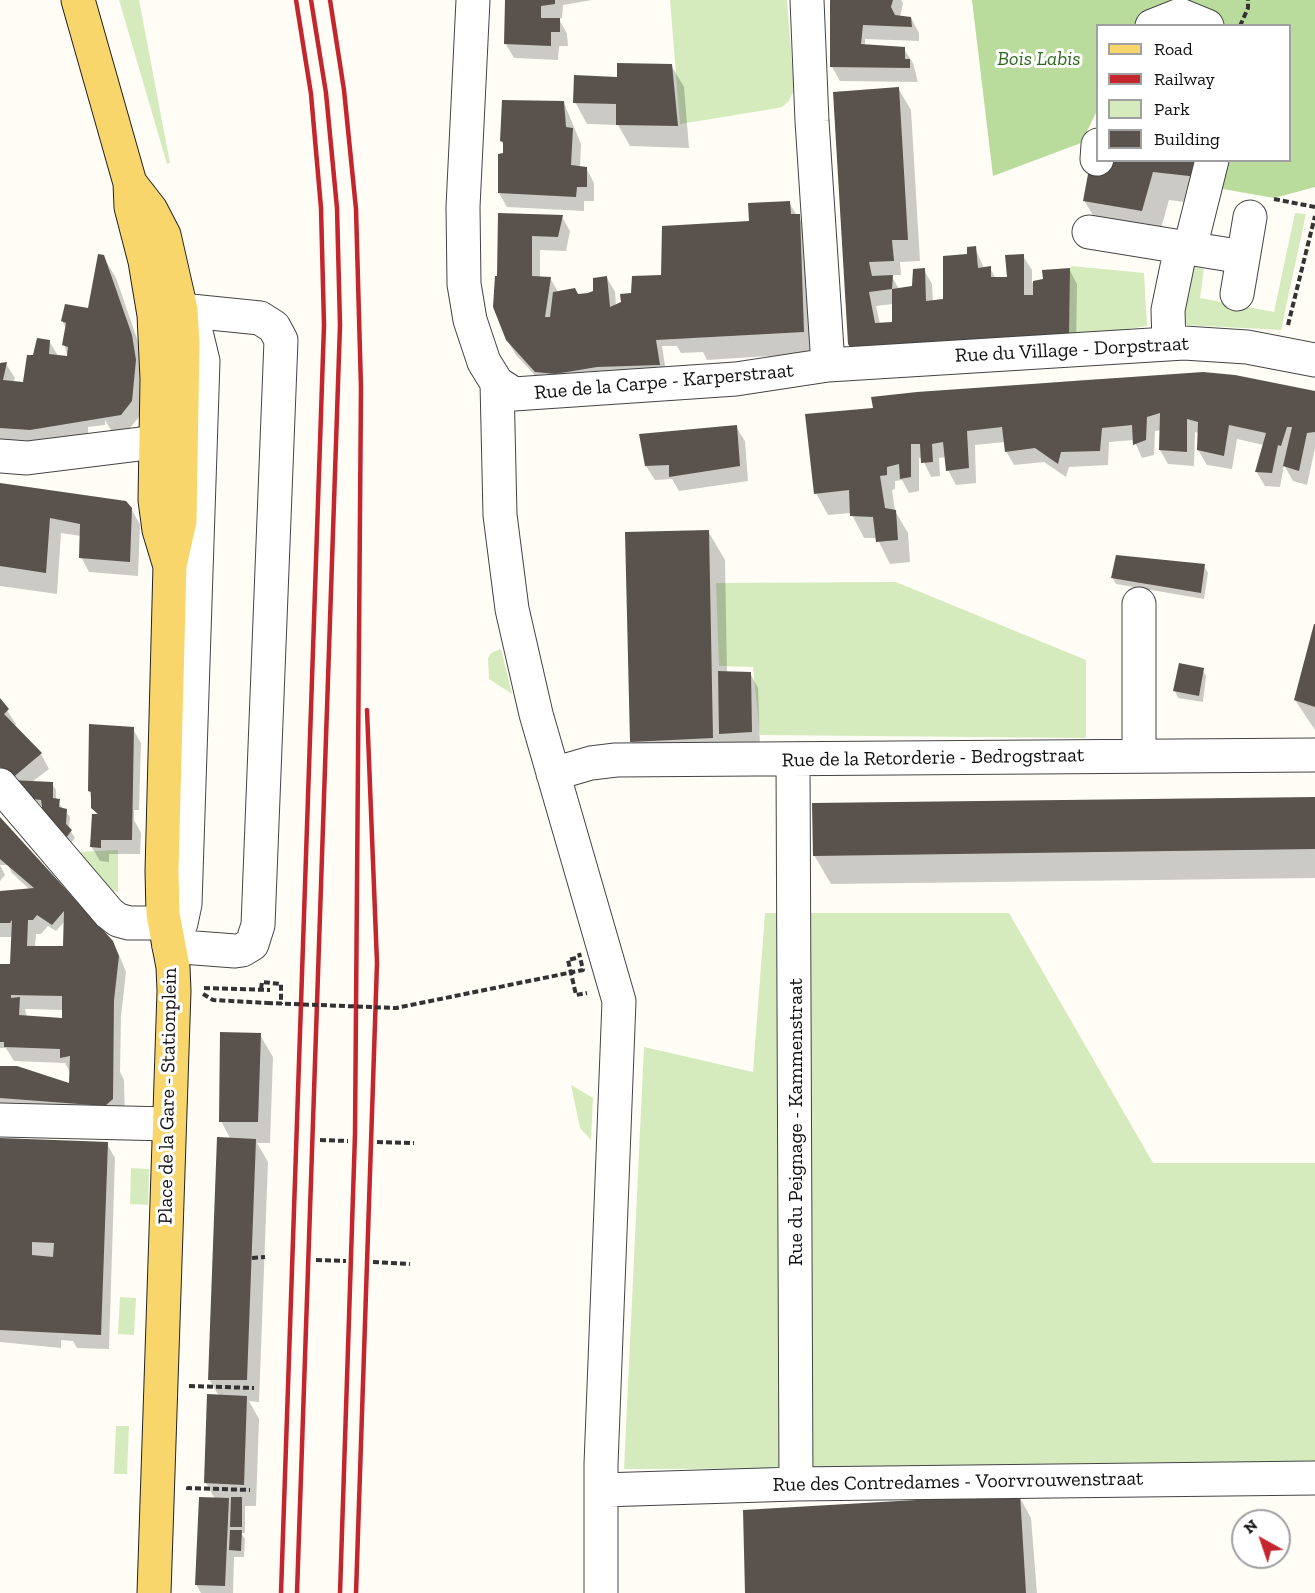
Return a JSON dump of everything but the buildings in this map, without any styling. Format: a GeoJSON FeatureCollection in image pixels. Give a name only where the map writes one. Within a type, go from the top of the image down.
{"type":"FeatureCollection","features":[{"type":"Feature","properties":{"kind":"main road","name":"Place de la Gare - Stationplein"},"geometry":{"type":"LineString","coordinates":[[78,0],[130,183],[151,210],[164,235],[166,305],[180,442],[156,510],[170,565],[162,871],[174,992],[154,1593]]}},
{"type":"Feature","properties":{"kind":"street"},"geometry":{"type":"LineString","coordinates":[[473,0],[463,207],[464,284],[478,348],[497,383],[500,515],[506,568],[525,669],[619,1001],[601,1490],[601,1593]]}},
{"type":"Feature","properties":{"kind":"street"},"geometry":{"type":"LineString","coordinates":[[807,0],[812,122],[828,365]]}},
{"type":"Feature","properties":{"kind":"street"},"geometry":{"type":"LineString","coordinates":[[1157,24],[1180,15],[1202,24]]}},
{"type":"Feature","properties":{"kind":"street"},"geometry":{"type":"LineString","coordinates":[[1169,344],[1168,310],[1211,162]]}},
{"type":"Feature","properties":{"kind":"street"},"geometry":{"type":"LineString","coordinates":[[1237,294],[1250,217]]}},
{"type":"Feature","properties":{"kind":"street"},"geometry":{"type":"LineString","coordinates":[[1089,232],[1243,257]]}},
{"type":"Feature","properties":{"kind":"street"},"geometry":{"type":"LineString","coordinates":[[0,785],[109,913],[118,920],[167,934],[242,950],[252,944],[257,932],[282,345],[274,327],[261,318],[166,305]]}},
{"type":"Feature","properties":{"kind":"street","name":"Rue du Village - Dorpstraat"},"geometry":{"type":"LineString","coordinates":[[828,365],[1169,344],[1219,344],[1282,352],[1315,360]]}},
{"type":"Feature","properties":{"kind":"street","name":"Rue de la Carpe - Karperstraat"},"geometry":{"type":"LineString","coordinates":[[497,383],[514,394],[525,395],[736,379],[828,365]]}},
{"type":"Feature","properties":{"kind":"street"},"geometry":{"type":"LineString","coordinates":[[0,456],[37,457],[180,442],[185,904],[181,923],[167,934]]}},
{"type":"Feature","properties":{"kind":"street"},"geometry":{"type":"LineString","coordinates":[[1139,604],[1139,756]]}},
{"type":"Feature","properties":{"kind":"street","name":"Rue de la Retorderie - Bedrogstraat"},"geometry":{"type":"LineString","coordinates":[[554,774],[602,760],[1315,755]]}},
{"type":"Feature","properties":{"kind":"street","name":"Rue du Peignage - Kammenstraat"},"geometry":{"type":"LineString","coordinates":[[793,760],[796,1484]]}},
{"type":"Feature","properties":{"kind":"street"},"geometry":{"type":"LineString","coordinates":[[0,1120],[169,1124]]}},
{"type":"Feature","properties":{"kind":"street","name":"Rue des Contredames - Voorvrouwenstraat"},"geometry":{"type":"LineString","coordinates":[[601,1490],[796,1484],[1315,1478]]}},
{"type":"Feature","properties":{"kind":"path"},"geometry":{"type":"LineString","coordinates":[[1241,24],[1248,8],[1248,0]]}},
{"type":"Feature","properties":{"kind":"path"},"geometry":{"type":"LineString","coordinates":[[1282,352],[1315,216]]}},
{"type":"Feature","properties":{"kind":"path"},"geometry":{"type":"LineString","coordinates":[[568,960],[576,996],[588,993],[579,953]]}},
{"type":"Feature","properties":{"kind":"path"},"geometry":{"type":"LineString","coordinates":[[213,1000],[396,1008],[583,970]]}},
{"type":"Feature","properties":{"kind":"path"},"geometry":{"type":"LineString","coordinates":[[261,989],[262,982],[281,984],[281,1004]]}},
{"type":"Feature","properties":{"kind":"path"},"geometry":{"type":"LineString","coordinates":[[198,991],[207,986],[270,990]]}},
{"type":"Feature","properties":{"kind":"path"},"geometry":{"type":"LineString","coordinates":[[320,1140],[348,1141]]}},
{"type":"Feature","properties":{"kind":"path"},"geometry":{"type":"LineString","coordinates":[[377,1142],[414,1143]]}},
{"type":"Feature","properties":{"kind":"path"},"geometry":{"type":"LineString","coordinates":[[252,1258],[265,1257]]}},
{"type":"Feature","properties":{"kind":"path"},"geometry":{"type":"LineString","coordinates":[[316,1260],[346,1261]]}},
{"type":"Feature","properties":{"kind":"path"},"geometry":{"type":"LineString","coordinates":[[373,1262],[410,1264]]}},
{"type":"Feature","properties":{"kind":"path"},"geometry":{"type":"LineString","coordinates":[[161,1385],[254,1388]]}},
{"type":"Feature","properties":{"kind":"path"},"geometry":{"type":"LineString","coordinates":[[187,1496],[188,1488],[250,1490]]}},
{"type":"Feature","properties":{"kind":"green space"},"geometry":{"type":"Polygon","coordinates":[[[119,0],[139,0],[170,163],[167,164],[119,0]]]}},
{"type":"Feature","properties":{"kind":"green space"},"geometry":{"type":"Polygon","coordinates":[[[670,0],[787,0],[794,90],[789,101],[782,107],[680,124],[670,0]]]}},
{"type":"Feature","properties":{"kind":"green space","name":"Bois Labis"},"geometry":{"type":"Polygon","coordinates":[[[972,0],[1315,0],[1315,187],[1274,198],[1206,186],[1212,162],[1291,162],[1291,24],[1096,24],[1096,113],[1081,143],[993,176],[972,0]]]}},
{"type":"Feature","properties":{"kind":"green space"},"geometry":{"type":"Polygon","coordinates":[[[1295,213],[1306,214],[1281,330],[1187,325],[1182,315],[1189,266],[1204,269],[1200,298],[1274,312],[1295,213]]]}},
{"type":"Feature","properties":{"kind":"green space"},"geometry":{"type":"Polygon","coordinates":[[[1072,266],[1144,273],[1147,326],[1069,338],[1070,268],[1072,266]]]}},
{"type":"Feature","properties":{"kind":"green space"},"geometry":{"type":"Polygon","coordinates":[[[896,582],[1086,660],[1086,738],[760,735],[753,667],[719,666],[716,583],[896,582]]]}},
{"type":"Feature","properties":{"kind":"green space"},"geometry":{"type":"Polygon","coordinates":[[[501,649],[512,694],[489,679],[488,658],[491,653],[501,649]]]}},
{"type":"Feature","properties":{"kind":"green space"},"geometry":{"type":"Polygon","coordinates":[[[118,850],[118,892],[105,889],[75,852],[118,850]]]}},
{"type":"Feature","properties":{"kind":"green space"},"geometry":{"type":"Polygon","coordinates":[[[765,913],[1009,913],[1153,1163],[1315,1163],[1315,1467],[624,1469],[644,1047],[753,1072],[765,913]]]}},
{"type":"Feature","properties":{"kind":"green space"},"geometry":{"type":"Polygon","coordinates":[[[571,1085],[593,1098],[591,1140],[580,1128],[571,1085]]]}},
{"type":"Feature","properties":{"kind":"green space"},"geometry":{"type":"Polygon","coordinates":[[[131,1168],[149,1169],[148,1205],[130,1204],[131,1168]]]}},
{"type":"Feature","properties":{"kind":"green space"},"geometry":{"type":"Polygon","coordinates":[[[120,1297],[136,1298],[134,1335],[118,1334],[120,1297]]]}},
{"type":"Feature","properties":{"kind":"green space"},"geometry":{"type":"Polygon","coordinates":[[[116,1426],[129,1426],[127,1474],[114,1474],[116,1426]]]}},
{"type":"Feature","properties":{"kind":"railway"},"geometry":{"type":"LineString","coordinates":[[281,1593],[324,325],[321,208],[311,94],[296,0]]}},
{"type":"Feature","properties":{"kind":"railway"},"geometry":{"type":"LineString","coordinates":[[297,1593],[340,325],[337,208],[326,93],[311,0]]}},
{"type":"Feature","properties":{"kind":"railway"},"geometry":{"type":"LineString","coordinates":[[330,0],[344,90],[356,209],[361,388],[355,1134],[340,1593]]}},
{"type":"Feature","properties":{"kind":"railway"},"geometry":{"type":"LineString","coordinates":[[356,1593],[377,963],[367,710]]}}]}
